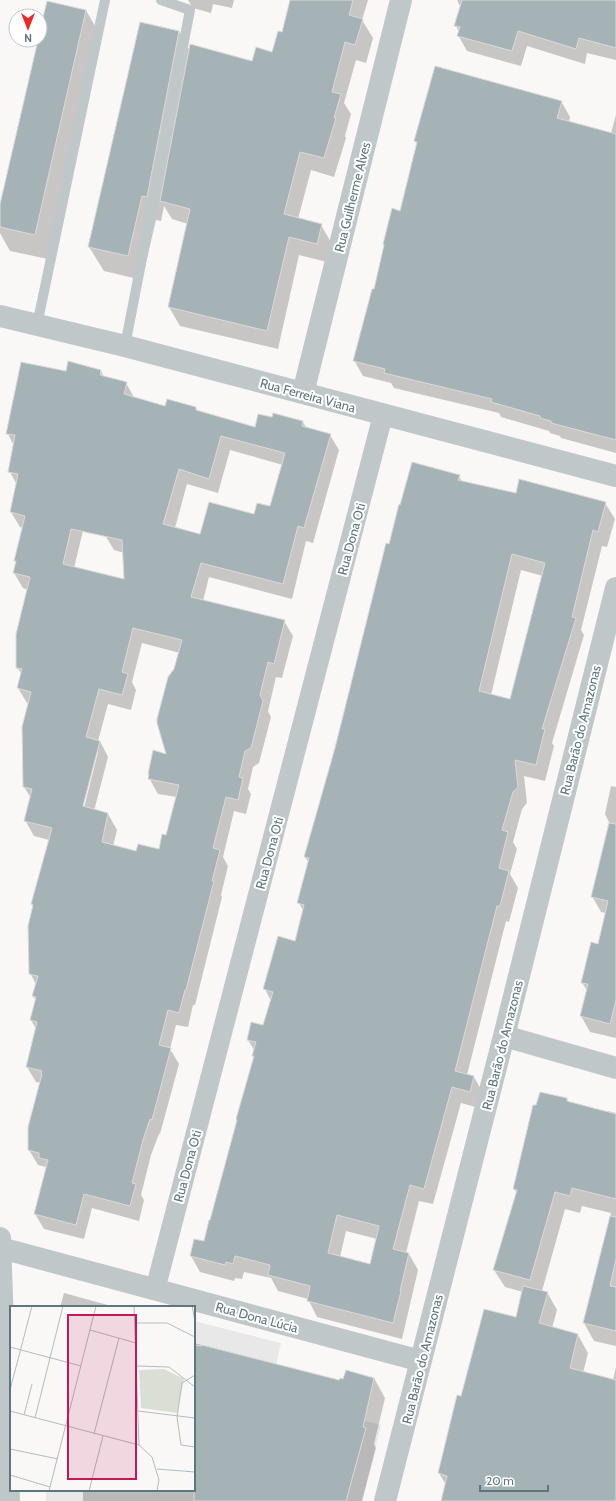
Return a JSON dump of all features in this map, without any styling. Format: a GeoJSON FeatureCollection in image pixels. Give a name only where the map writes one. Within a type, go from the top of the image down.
{"type":"FeatureCollection","features":[{"type":"Feature","properties":{"kind":"street","name":"Rua Guilherme Alves"},"geometry":{"type":"LineString","coordinates":[[303,393],[401,0]]}},
{"type":"Feature","properties":{"kind":"street","name":"Rua Ferreira Viana"},"geometry":{"type":"LineString","coordinates":[[0,316],[126,346],[383,416],[616,476]]}},
{"type":"Feature","properties":{"kind":"street","name":"Rua Dona Oti"},"geometry":{"type":"LineString","coordinates":[[155,1290],[383,416]]}},
{"type":"Feature","properties":{"kind":"street","name":"Rua Barão do Amazonas"},"geometry":{"type":"LineString","coordinates":[[385,1501],[504,1036],[616,588]]}},
{"type":"Feature","properties":{"kind":"street"},"geometry":{"type":"LineString","coordinates":[[504,1036],[616,1068]]}},
{"type":"Feature","properties":{"kind":"street","name":"Rua Dona Lúcia"},"geometry":{"type":"LineString","coordinates":[[0,1243],[155,1290],[421,1361]]}},
{"type":"Feature","properties":{"kind":"street"},"geometry":{"type":"LineString","coordinates":[[0,1243],[3,1430],[9,1501]]}},
{"type":"Feature","properties":{"kind":"lane"},"geometry":{"type":"LineString","coordinates":[[37,325],[105,0]]}},
{"type":"Feature","properties":{"kind":"lane"},"geometry":{"type":"LineString","coordinates":[[126,346],[190,10],[162,0]]}},
{"type":"Feature","properties":{"kind":"shaded area"},"geometry":{"type":"Polygon","coordinates":[[[195,1321],[281,1343],[269,1395],[381,1425],[362,1501],[46,1501],[46,1491],[195,1491],[195,1321]]]}},
{"type":"Feature","properties":{"kind":"building"},"geometry":{"type":"Polygon","coordinates":[[[290,0],[353,0],[349,15],[363,19],[355,45],[345,42],[332,92],[341,94],[334,118],[336,118],[324,158],[300,152],[284,214],[322,224],[317,244],[289,237],[267,331],[168,307],[190,209],[160,201],[190,44],[252,61],[256,47],[272,52],[278,31],[282,32],[290,0]]]}},
{"type":"Feature","properties":{"kind":"building"},"geometry":{"type":"Polygon","coordinates":[[[462,0],[616,0],[616,48],[579,38],[576,49],[518,31],[512,51],[457,36],[460,27],[454,26],[462,0]]]}},
{"type":"Feature","properties":{"kind":"building"},"geometry":{"type":"Polygon","coordinates":[[[47,1],[86,10],[35,235],[0,227],[0,204],[36,48],[48,48],[48,8],[45,8],[47,1]]]}},
{"type":"Feature","properties":{"kind":"building"},"geometry":{"type":"Polygon","coordinates":[[[140,22],[179,31],[147,197],[142,196],[128,256],[88,247],[140,22]]]}},
{"type":"Feature","properties":{"kind":"building"},"geometry":{"type":"Polygon","coordinates":[[[435,66],[562,101],[557,118],[616,134],[616,440],[551,423],[551,421],[540,418],[540,416],[491,402],[492,399],[384,373],[385,369],[353,361],[372,289],[374,289],[392,208],[400,211],[417,142],[414,141],[435,66]]]}},
{"type":"Feature","properties":{"kind":"building"},"geometry":{"type":"Polygon","coordinates":[[[68,361],[101,370],[100,375],[127,382],[124,394],[165,406],[167,399],[196,407],[196,410],[255,427],[258,414],[272,417],[273,413],[303,421],[302,426],[331,434],[304,528],[298,526],[283,584],[201,563],[191,597],[285,620],[274,664],[268,662],[260,695],[263,701],[251,748],[245,751],[239,777],[243,778],[238,800],[226,797],[213,848],[220,850],[212,881],[214,881],[186,990],[179,1013],[168,1010],[159,1045],[171,1048],[152,1120],[150,1119],[143,1140],[132,1183],[136,1184],[130,1206],[84,1194],[76,1225],[34,1214],[48,1160],[39,1158],[39,1153],[28,1150],[28,1127],[42,1071],[26,1067],[37,1022],[30,1020],[36,997],[32,996],[38,976],[29,974],[28,926],[33,905],[31,904],[52,828],[24,821],[32,789],[23,787],[22,727],[31,692],[17,688],[22,669],[16,668],[16,634],[30,577],[13,573],[16,561],[14,561],[25,516],[10,512],[18,474],[8,472],[15,435],[6,434],[21,362],[66,371],[68,361]],[[221,436],[209,479],[179,469],[163,524],[200,534],[209,502],[254,514],[257,503],[270,506],[285,453],[221,436]],[[71,529],[63,564],[124,579],[122,540],[71,529]],[[133,628],[122,672],[128,674],[122,695],[99,689],[86,737],[100,741],[83,806],[108,813],[102,842],[136,851],[138,844],[159,849],[162,834],[166,835],[179,785],[148,779],[148,774],[153,750],[166,754],[157,719],[168,677],[174,669],[182,640],[133,628]]]}},
{"type":"Feature","properties":{"kind":"building"},"geometry":{"type":"Polygon","coordinates":[[[412,462],[460,475],[458,480],[516,493],[519,479],[606,502],[598,532],[593,530],[572,617],[576,618],[542,729],[545,729],[536,765],[515,760],[518,787],[513,792],[502,830],[508,832],[499,868],[509,871],[500,906],[497,906],[455,1071],[474,1076],[470,1092],[452,1087],[424,1189],[410,1185],[393,1249],[409,1253],[393,1323],[307,1301],[310,1286],[268,1275],[270,1265],[235,1256],[233,1264],[226,1262],[225,1265],[190,1256],[194,1239],[204,1241],[254,1056],[252,1056],[256,1042],[247,1040],[251,1022],[263,1025],[273,992],[263,989],[278,936],[295,941],[304,905],[297,903],[309,858],[304,857],[335,748],[386,543],[389,544],[399,504],[400,505],[412,462]],[[512,554],[479,691],[510,699],[545,563],[512,554]],[[337,1215],[328,1253],[370,1264],[379,1226],[337,1215]]]}},
{"type":"Feature","properties":{"kind":"building"},"geometry":{"type":"Polygon","coordinates":[[[609,823],[616,824],[616,1000],[610,1024],[580,1016],[588,984],[581,983],[591,942],[598,944],[608,901],[591,897],[609,823]]]}},
{"type":"Feature","properties":{"kind":"building"},"geometry":{"type":"Polygon","coordinates":[[[540,1092],[567,1098],[567,1101],[616,1114],[616,1199],[572,1188],[570,1196],[555,1192],[530,1280],[493,1270],[517,1190],[513,1189],[533,1105],[536,1105],[540,1092]]]}},
{"type":"Feature","properties":{"kind":"building"},"geometry":{"type":"Polygon","coordinates":[[[610,1216],[616,1217],[616,1259],[610,1286],[616,1287],[616,1331],[583,1323],[610,1216]]]}},
{"type":"Feature","properties":{"kind":"building"},"geometry":{"type":"Polygon","coordinates":[[[523,1286],[548,1292],[539,1323],[578,1334],[570,1368],[616,1380],[616,1501],[441,1501],[447,1476],[438,1473],[457,1395],[461,1396],[484,1309],[516,1317],[523,1286]]]}},
{"type":"Feature","properties":{"kind":"building"},"geometry":{"type":"Polygon","coordinates":[[[195,1345],[202,1345],[339,1380],[340,1378],[343,1379],[346,1370],[374,1378],[363,1427],[366,1428],[346,1501],[194,1501],[195,1345]]]}}]}
